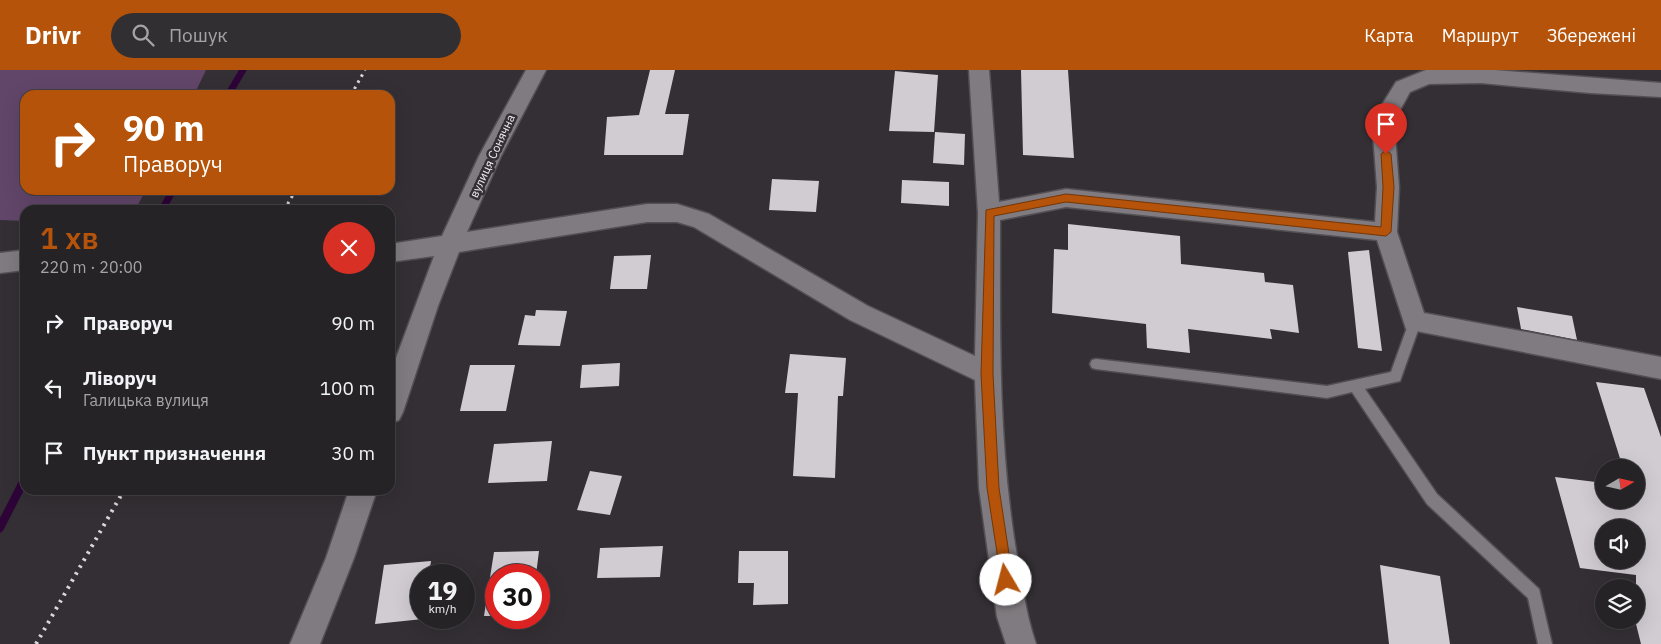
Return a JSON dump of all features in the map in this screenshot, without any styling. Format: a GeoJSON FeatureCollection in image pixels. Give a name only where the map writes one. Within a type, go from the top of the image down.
{"type":"FeatureCollection","features":[{"type":"Feature","properties":{"kind":"street","name":"вулиця Сонячна"},"geometry":{"type":"LineString","coordinates":[[395,398],[450,243],[516,105],[536,70]]}},
{"type":"Feature","properties":{"kind":"street"},"geometry":{"type":"LineString","coordinates":[[979,70],[989,213],[987,374],[993,488],[1012,617],[1021,644]]}},
{"type":"Feature","properties":{"kind":"street"},"geometry":{"type":"LineString","coordinates":[[1661,90],[1590,86],[1481,76],[1427,77],[1403,87],[1383,121],[1388,187],[1386,232],[1415,322],[1661,368]]}},
{"type":"Feature","properties":{"kind":"street"},"geometry":{"type":"LineString","coordinates":[[989,213],[1066,198],[1386,232]]}},
{"type":"Feature","properties":{"kind":"street"},"geometry":{"type":"LineString","coordinates":[[395,252],[647,213],[677,213],[700,220],[859,313],[987,374]]}},
{"type":"Feature","properties":{"kind":"street"},"geometry":{"type":"LineString","coordinates":[[0,263],[20,261]]}},
{"type":"Feature","properties":{"kind":"street"},"geometry":{"type":"LineString","coordinates":[[305,644],[340,558],[361,495]]}},
{"type":"Feature","properties":{"kind":"lane"},"geometry":{"type":"LineString","coordinates":[[1096,364],[1327,392],[1396,377],[1415,322]]}},
{"type":"Feature","properties":{"kind":"lane"},"geometry":{"type":"LineString","coordinates":[[1356,386],[1432,499],[1534,594],[1545,644]]}},
{"type":"Feature","properties":{"kind":"shaded area"},"geometry":{"type":"Polygon","coordinates":[[[0,70],[206,70],[196,90],[20,90],[20,195],[143,195],[138,205],[20,205],[20,221],[0,220],[0,70]]]}},
{"type":"Feature","properties":{"kind":"building"},"geometry":{"type":"Polygon","coordinates":[[[650,70],[675,70],[665,114],[689,114],[683,155],[604,155],[607,117],[639,115],[650,70]]]}},
{"type":"Feature","properties":{"kind":"building"},"geometry":{"type":"Polygon","coordinates":[[[1021,70],[1068,70],[1074,158],[1023,155],[1021,70]]]}},
{"type":"Feature","properties":{"kind":"building"},"geometry":{"type":"Polygon","coordinates":[[[895,71],[938,75],[934,132],[889,131],[895,71]]]}},
{"type":"Feature","properties":{"kind":"building"},"geometry":{"type":"Polygon","coordinates":[[[935,132],[965,134],[964,165],[933,163],[935,132]]]}},
{"type":"Feature","properties":{"kind":"building"},"geometry":{"type":"Polygon","coordinates":[[[772,179],[819,181],[816,212],[769,210],[772,179]]]}},
{"type":"Feature","properties":{"kind":"building"},"geometry":{"type":"Polygon","coordinates":[[[902,180],[949,182],[949,206],[901,203],[902,180]]]}},
{"type":"Feature","properties":{"kind":"building"},"geometry":{"type":"Polygon","coordinates":[[[1068,224],[1180,236],[1181,264],[1264,273],[1265,282],[1293,285],[1299,333],[1270,329],[1272,339],[1188,329],[1190,353],[1147,348],[1146,324],[1052,313],[1054,249],[1068,250],[1068,224]]]}},
{"type":"Feature","properties":{"kind":"building"},"geometry":{"type":"Polygon","coordinates":[[[1369,250],[1382,351],[1358,348],[1348,252],[1369,250]]]}},
{"type":"Feature","properties":{"kind":"building"},"geometry":{"type":"Polygon","coordinates":[[[651,255],[647,289],[610,289],[614,256],[651,255]]]}},
{"type":"Feature","properties":{"kind":"building"},"geometry":{"type":"Polygon","coordinates":[[[1517,307],[1572,316],[1577,340],[1521,329],[1517,307]]]}},
{"type":"Feature","properties":{"kind":"building"},"geometry":{"type":"Polygon","coordinates":[[[536,310],[567,311],[560,346],[518,345],[525,315],[535,316],[536,310]]]}},
{"type":"Feature","properties":{"kind":"building"},"geometry":{"type":"Polygon","coordinates":[[[790,354],[846,358],[843,396],[838,396],[835,478],[793,476],[798,393],[785,393],[790,354]]]}},
{"type":"Feature","properties":{"kind":"building"},"geometry":{"type":"Polygon","coordinates":[[[620,363],[619,386],[580,388],[582,365],[620,363]]]}},
{"type":"Feature","properties":{"kind":"building"},"geometry":{"type":"Polygon","coordinates":[[[470,365],[515,365],[506,411],[460,411],[470,365]]]}},
{"type":"Feature","properties":{"kind":"building"},"geometry":{"type":"Polygon","coordinates":[[[1596,382],[1644,388],[1661,437],[1661,644],[1641,644],[1637,629],[1645,629],[1645,579],[1636,579],[1636,575],[1580,568],[1555,477],[1595,482],[1595,509],[1645,509],[1645,459],[1620,459],[1596,382]]]}},
{"type":"Feature","properties":{"kind":"building"},"geometry":{"type":"Polygon","coordinates":[[[552,441],[547,481],[488,483],[494,444],[552,441]]]}},
{"type":"Feature","properties":{"kind":"building"},"geometry":{"type":"Polygon","coordinates":[[[590,471],[622,476],[610,515],[577,510],[590,471]]]}},
{"type":"Feature","properties":{"kind":"building"},"geometry":{"type":"Polygon","coordinates":[[[663,546],[660,577],[597,578],[600,548],[663,546]]]}},
{"type":"Feature","properties":{"kind":"building"},"geometry":{"type":"Polygon","coordinates":[[[539,551],[537,564],[492,564],[494,552],[539,551]]]}},
{"type":"Feature","properties":{"kind":"building"},"geometry":{"type":"Polygon","coordinates":[[[739,551],[788,551],[788,604],[753,605],[754,583],[738,583],[739,551]]]}},
{"type":"Feature","properties":{"kind":"building"},"geometry":{"type":"Polygon","coordinates":[[[431,561],[431,564],[410,564],[410,620],[375,624],[384,565],[431,561]]]}},
{"type":"Feature","properties":{"kind":"building"},"geometry":{"type":"Polygon","coordinates":[[[1380,565],[1440,576],[1450,644],[1389,644],[1380,565]]]}},
{"type":"Feature","properties":{"kind":"waterway"},"geometry":{"type":"LineString","coordinates":[[231,90],[243,70]]}},
{"type":"Feature","properties":{"kind":"waterway"},"geometry":{"type":"LineString","coordinates":[[165,205],[170,195]]}},
{"type":"Feature","properties":{"kind":"waterway"},"geometry":{"type":"LineString","coordinates":[[0,528],[20,488]]}},
{"type":"Feature","properties":{"kind":"railway"},"geometry":{"type":"LineString","coordinates":[[354,90],[365,70]]}},
{"type":"Feature","properties":{"kind":"railway"},"geometry":{"type":"LineString","coordinates":[[287,205],[293,195]]}},
{"type":"Feature","properties":{"kind":"railway"},"geometry":{"type":"LineString","coordinates":[[36,644],[121,495]]}},
{"type":"Feature","properties":{"kind":"route"},"geometry":{"type":"LineString","coordinates":[[1006,580],[993,488],[987,374],[989,213],[1066,198],[1386,232],[1388,187],[1386,154]]}}]}
